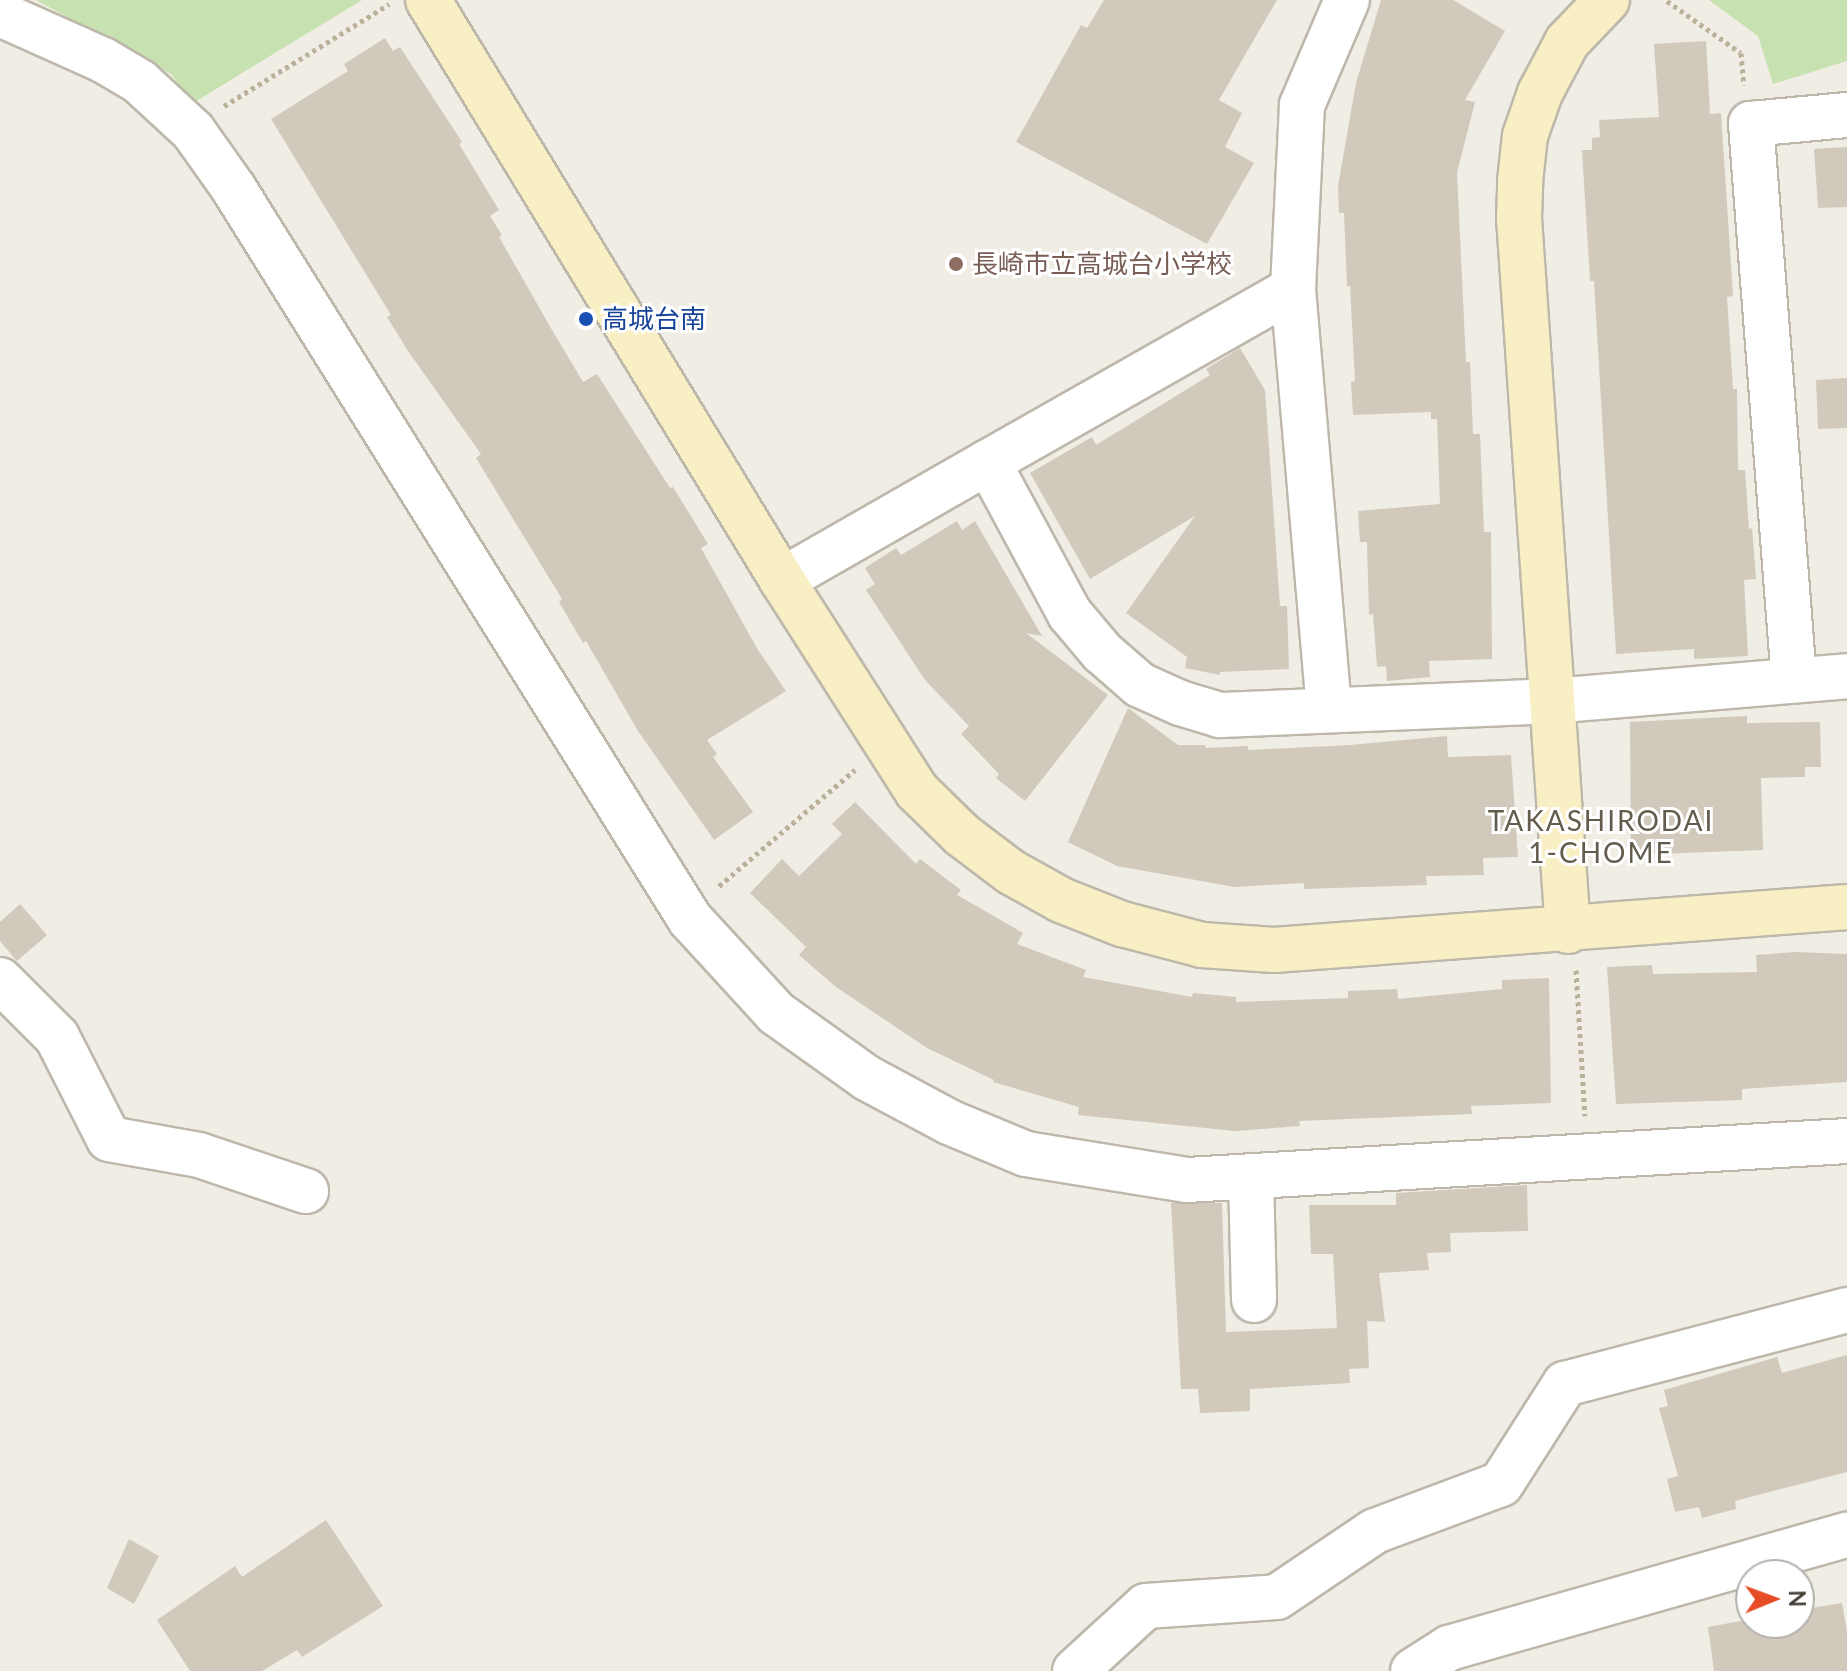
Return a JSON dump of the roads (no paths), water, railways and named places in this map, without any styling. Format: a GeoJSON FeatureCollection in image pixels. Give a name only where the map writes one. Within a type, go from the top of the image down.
{"type":"FeatureCollection","features":[{"type":"Feature","properties":{"kind":"street"},"geometry":{"type":"LineString","coordinates":[[1329,709],[1293,289],[1302,105],[1347,0]]}},
{"type":"Feature","properties":{"kind":"street"},"geometry":{"type":"LineString","coordinates":[[1572,946],[1551,701],[1519,218],[1520,181],[1525,136],[1540,93],[1567,42],[1607,0]]}},
{"type":"Feature","properties":{"kind":"street"},"geometry":{"type":"LineString","coordinates":[[411,1],[917,791],[962,835],[1011,872],[1061,900],[1122,924],[1202,945],[1274,950],[1572,946],[1847,907]]}},
{"type":"Feature","properties":{"kind":"street"},"geometry":{"type":"LineString","coordinates":[[0,14],[103,60],[140,82],[193,131],[234,189],[690,919],[776,1013],[867,1078],[949,1122],[1026,1154],[1187,1180],[1847,1141]]}},
{"type":"Feature","properties":{"kind":"street"},"geometry":{"type":"LineString","coordinates":[[1794,680],[1751,124],[1847,115]]}},
{"type":"Feature","properties":{"kind":"street"},"geometry":{"type":"LineString","coordinates":[[782,580],[1293,289]]}},
{"type":"Feature","properties":{"kind":"street"},"geometry":{"type":"LineString","coordinates":[[988,462],[1070,614],[1102,652],[1140,685],[1180,703],[1220,715],[1551,701],[1847,676]]}},
{"type":"Feature","properties":{"kind":"street"},"geometry":{"type":"LineString","coordinates":[[0,980],[57,1037],[109,1139],[199,1155],[306,1191]]}},
{"type":"Feature","properties":{"kind":"street"},"geometry":{"type":"LineString","coordinates":[[1251,1176],[1254,1300]]}},
{"type":"Feature","properties":{"kind":"street"},"geometry":{"type":"LineString","coordinates":[[1075,1671],[1146,1606],[1277,1597],[1375,1531],[1501,1484],[1565,1384],[1847,1310]]}},
{"type":"Feature","properties":{"kind":"street"},"geometry":{"type":"LineString","coordinates":[[1413,1671],[1449,1648],[1847,1535]]}},
{"type":"Feature","properties":{"kind":"place","name":"長崎市立高城台小学校"},"geometry":{"type":"Point","coordinates":[956,264]}},
{"type":"Feature","properties":{"kind":"place","name":"高城台南"},"geometry":{"type":"Point","coordinates":[586,319]}},
{"type":"Feature","properties":{"kind":"district","name":"TAKASHIRODAI 1-CHOME"},"geometry":{"type":"Point","coordinates":[1601,836]}}]}
